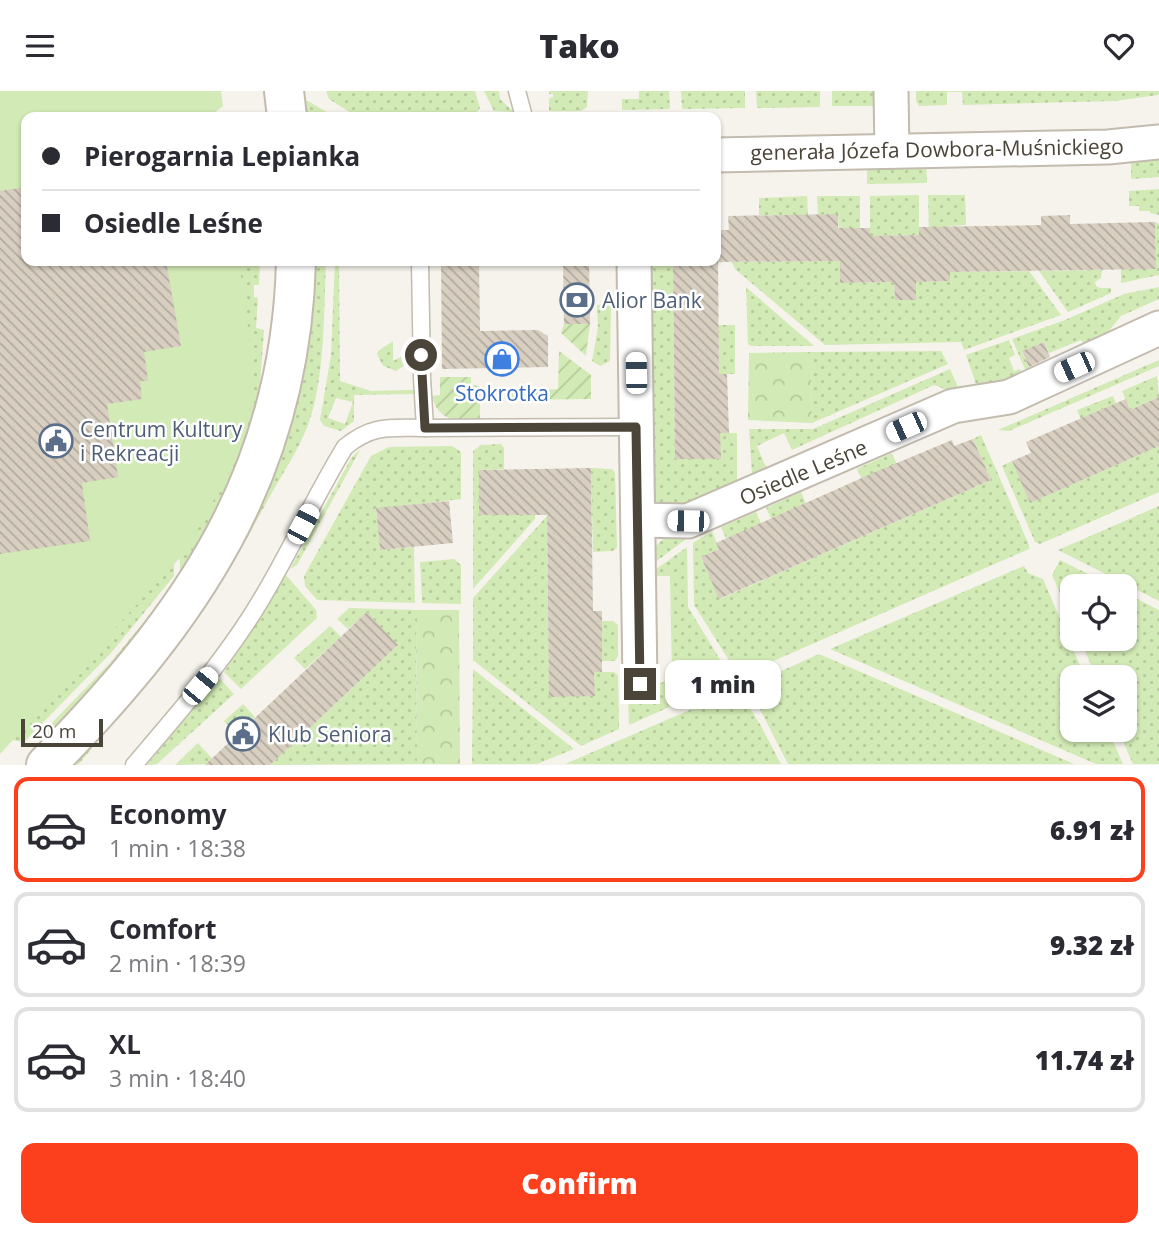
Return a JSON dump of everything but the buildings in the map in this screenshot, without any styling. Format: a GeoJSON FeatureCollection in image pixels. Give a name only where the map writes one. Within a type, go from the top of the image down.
{"type":"FeatureCollection","features":[{"type":"Feature","properties":{"kind":"street"},"geometry":{"type":"LineString","coordinates":[[284,91],[286,112]]}},
{"type":"Feature","properties":{"kind":"street"},"geometry":{"type":"LineString","coordinates":[[891,91],[892,151]]}},
{"type":"Feature","properties":{"kind":"street","name":"generała Józefa Dowbora-Muśnickiego"},"geometry":{"type":"LineString","coordinates":[[721,155],[1108,148],[1159,142]]}},
{"type":"Feature","properties":{"kind":"street"},"geometry":{"type":"LineString","coordinates":[[46,765],[119,686],[170,625],[206,571],[234,519],[263,449],[281,386],[292,323],[296,266]]}},
{"type":"Feature","properties":{"kind":"street"},"geometry":{"type":"LineString","coordinates":[[634,266],[640,684]]}},
{"type":"Feature","properties":{"kind":"street","name":"Osiedle Leśne"},"geometry":{"type":"LineString","coordinates":[[638,520],[688,521],[953,406],[1009,397],[1159,328]]}},
{"type":"Feature","properties":{"kind":"lane"},"geometry":{"type":"LineString","coordinates":[[517,91],[523,112]]}},
{"type":"Feature","properties":{"kind":"lane"},"geometry":{"type":"LineString","coordinates":[[420,266],[425,428]]}},
{"type":"Feature","properties":{"kind":"lane"},"geometry":{"type":"LineString","coordinates":[[134,765],[215,669],[281,566],[345,447],[359,435],[376,429],[636,427]]}},
{"type":"Feature","properties":{"kind":"green space"},"geometry":{"type":"Polygon","coordinates":[[[0,91],[221,91],[223,106],[215,112],[21,112],[21,266],[240,266],[254,371],[246,441],[186,551],[0,754],[0,91]]]}},
{"type":"Feature","properties":{"kind":"green space"},"geometry":{"type":"Polygon","coordinates":[[[326,91],[475,91],[480,108],[477,112],[349,112],[329,99],[326,91]]]}},
{"type":"Feature","properties":{"kind":"green space"},"geometry":{"type":"Polygon","coordinates":[[[484,91],[499,91],[500,99],[514,112],[494,111],[484,91]]]}},
{"type":"Feature","properties":{"kind":"green space"},"geometry":{"type":"Polygon","coordinates":[[[549,91],[588,91],[587,107],[581,111],[549,111],[549,98],[553,97],[553,94],[549,94],[549,91]]]}},
{"type":"Feature","properties":{"kind":"green space"},"geometry":{"type":"Polygon","coordinates":[[[639,91],[669,91],[670,109],[622,110],[622,99],[639,99],[639,91]]]}},
{"type":"Feature","properties":{"kind":"green space"},"geometry":{"type":"Polygon","coordinates":[[[681,91],[745,91],[745,108],[682,109],[681,91]]]}},
{"type":"Feature","properties":{"kind":"green space"},"geometry":{"type":"Polygon","coordinates":[[[756,91],[820,91],[820,107],[757,108],[756,91]]]}},
{"type":"Feature","properties":{"kind":"green space"},"geometry":{"type":"Polygon","coordinates":[[[832,91],[877,91],[877,106],[832,106],[832,91]]]}},
{"type":"Feature","properties":{"kind":"green space"},"geometry":{"type":"Polygon","coordinates":[[[916,91],[1159,91],[1159,95],[1114,101],[963,105],[962,92],[947,92],[947,105],[919,106],[916,91]]]}},
{"type":"Feature","properties":{"kind":"green space"},"geometry":{"type":"Polygon","coordinates":[[[308,101],[327,112],[304,112],[301,102],[308,101]]]}},
{"type":"Feature","properties":{"kind":"green space"},"geometry":{"type":"Polygon","coordinates":[[[1131,159],[1159,159],[1159,177],[1131,179],[1131,159]]]}},
{"type":"Feature","properties":{"kind":"green space"},"geometry":{"type":"Polygon","coordinates":[[[867,163],[926,163],[927,183],[867,184],[867,163]]]}},
{"type":"Feature","properties":{"kind":"green space"},"geometry":{"type":"Polygon","coordinates":[[[1159,189],[1159,215],[1150,211],[1139,211],[1139,206],[1129,206],[1129,191],[1159,189]]]}},
{"type":"Feature","properties":{"kind":"green space"},"geometry":{"type":"Polygon","coordinates":[[[919,195],[919,235],[870,236],[870,196],[919,195]]]}},
{"type":"Feature","properties":{"kind":"green space"},"geometry":{"type":"Polygon","coordinates":[[[928,195],[965,195],[966,225],[948,226],[948,235],[929,235],[928,195]]]}},
{"type":"Feature","properties":{"kind":"green space"},"geometry":{"type":"Polygon","coordinates":[[[807,196],[808,215],[759,215],[759,198],[807,196]]]}},
{"type":"Feature","properties":{"kind":"green space"},"geometry":{"type":"Polygon","coordinates":[[[817,196],[860,196],[860,236],[839,236],[838,214],[818,215],[817,196]]]}},
{"type":"Feature","properties":{"kind":"green space"},"geometry":{"type":"Polygon","coordinates":[[[1155,222],[1159,224],[1159,275],[1121,283],[1121,269],[1156,269],[1155,222]]]}},
{"type":"Feature","properties":{"kind":"green space"},"geometry":{"type":"Polygon","coordinates":[[[840,261],[840,283],[894,282],[895,300],[916,300],[916,282],[950,281],[950,272],[1029,271],[1061,315],[964,350],[961,342],[825,345],[735,269],[732,262],[840,261]]]}},
{"type":"Feature","properties":{"kind":"green space"},"geometry":{"type":"Polygon","coordinates":[[[237,266],[260,266],[259,285],[254,285],[254,297],[258,298],[256,328],[264,330],[259,397],[253,427],[201,555],[112,670],[44,739],[42,733],[110,663],[180,578],[180,560],[166,549],[237,266]]]}},
{"type":"Feature","properties":{"kind":"green space"},"geometry":{"type":"Polygon","coordinates":[[[311,266],[326,266],[323,344],[318,387],[314,407],[300,443],[194,624],[79,764],[73,765],[180,636],[311,266]]]}},
{"type":"Feature","properties":{"kind":"green space"},"geometry":{"type":"Polygon","coordinates":[[[335,266],[339,266],[340,381],[371,391],[417,390],[417,394],[354,395],[354,421],[341,431],[324,426],[320,420],[331,355],[335,266]],[[336,398],[328,418],[345,424],[353,402],[336,398]]]}},
{"type":"Feature","properties":{"kind":"green space"},"geometry":{"type":"Polygon","coordinates":[[[645,266],[673,266],[675,459],[720,459],[720,433],[737,433],[737,493],[683,514],[654,504],[645,266]]]}},
{"type":"Feature","properties":{"kind":"green space"},"geometry":{"type":"Polygon","coordinates":[[[1102,270],[1101,278],[1095,282],[1096,286],[1111,288],[1111,293],[1068,312],[1039,271],[1102,270]]]}},
{"type":"Feature","properties":{"kind":"green space"},"geometry":{"type":"Polygon","coordinates":[[[746,287],[814,346],[748,344],[746,287]]]}},
{"type":"Feature","properties":{"kind":"green space"},"geometry":{"type":"Polygon","coordinates":[[[1159,287],[1159,299],[1121,316],[1089,352],[1081,340],[1049,353],[1044,342],[1022,352],[1031,372],[1027,374],[1012,339],[1065,320],[1124,294],[1159,287]]]}},
{"type":"Feature","properties":{"kind":"green space"},"geometry":{"type":"Polygon","coordinates":[[[611,304],[610,361],[600,366],[592,361],[598,327],[597,305],[611,304]]]}},
{"type":"Feature","properties":{"kind":"green space"},"geometry":{"type":"Polygon","coordinates":[[[564,324],[590,324],[586,356],[561,333],[564,324]]]}},
{"type":"Feature","properties":{"kind":"green space"},"geometry":{"type":"Polygon","coordinates":[[[718,325],[735,325],[735,374],[719,374],[718,325]]]}},
{"type":"Feature","properties":{"kind":"green space"},"geometry":{"type":"Polygon","coordinates":[[[1009,340],[1015,355],[1009,358],[1014,371],[1020,369],[1025,380],[979,393],[966,355],[1009,340]]]}},
{"type":"Feature","properties":{"kind":"green space"},"geometry":{"type":"Polygon","coordinates":[[[393,341],[393,361],[409,353],[407,363],[396,371],[383,366],[377,354],[393,341]]]}},
{"type":"Feature","properties":{"kind":"green space"},"geometry":{"type":"Polygon","coordinates":[[[559,351],[591,375],[591,399],[511,400],[511,391],[558,389],[559,351]]]}},
{"type":"Feature","properties":{"kind":"green space"},"geometry":{"type":"Polygon","coordinates":[[[941,351],[948,364],[812,423],[811,352],[941,351]]]}},
{"type":"Feature","properties":{"kind":"green space"},"geometry":{"type":"Polygon","coordinates":[[[811,352],[812,423],[748,420],[749,353],[811,352]]]}},
{"type":"Feature","properties":{"kind":"green space"},"geometry":{"type":"Polygon","coordinates":[[[1159,360],[1159,366],[1009,431],[998,430],[1159,360]]]}},
{"type":"Feature","properties":{"kind":"green space"},"geometry":{"type":"Polygon","coordinates":[[[950,369],[962,396],[934,385],[792,450],[784,433],[757,446],[771,479],[756,479],[752,474],[749,429],[813,429],[950,369]]]}},
{"type":"Feature","properties":{"kind":"green space"},"geometry":{"type":"Polygon","coordinates":[[[1157,376],[1159,397],[1130,410],[1122,391],[1157,376]]]}},
{"type":"Feature","properties":{"kind":"green space"},"geometry":{"type":"Polygon","coordinates":[[[440,377],[471,377],[471,385],[480,386],[480,422],[457,420],[439,411],[432,396],[440,395],[440,377]]]}},
{"type":"Feature","properties":{"kind":"green space"},"geometry":{"type":"Polygon","coordinates":[[[1113,396],[1121,414],[1085,429],[1077,410],[1113,396]]]}},
{"type":"Feature","properties":{"kind":"green space"},"geometry":{"type":"Polygon","coordinates":[[[981,435],[1029,549],[739,676],[694,605],[693,543],[712,531],[719,549],[701,558],[720,599],[991,480],[973,439],[981,435]]]}},
{"type":"Feature","properties":{"kind":"green space"},"geometry":{"type":"Polygon","coordinates":[[[501,444],[504,448],[504,469],[479,470],[479,515],[535,515],[535,519],[473,589],[473,451],[481,445],[501,444]]]}},
{"type":"Feature","properties":{"kind":"green space"},"geometry":{"type":"Polygon","coordinates":[[[452,446],[461,452],[461,499],[376,509],[380,550],[414,547],[415,603],[317,600],[305,586],[304,576],[371,456],[389,447],[452,446]]]}},
{"type":"Feature","properties":{"kind":"green space"},"geometry":{"type":"Polygon","coordinates":[[[1159,446],[1159,492],[1040,544],[1035,542],[1002,466],[1012,461],[1031,502],[1159,446]]]}},
{"type":"Feature","properties":{"kind":"green space"},"geometry":{"type":"Polygon","coordinates":[[[360,450],[297,565],[290,569],[352,457],[360,450]]]}},
{"type":"Feature","properties":{"kind":"green space"},"geometry":{"type":"Polygon","coordinates":[[[892,453],[899,470],[865,486],[857,469],[892,453]]]}},
{"type":"Feature","properties":{"kind":"green space"},"geometry":{"type":"Polygon","coordinates":[[[591,468],[612,469],[615,473],[617,548],[613,551],[593,552],[591,468]]]}},
{"type":"Feature","properties":{"kind":"green space"},"geometry":{"type":"Polygon","coordinates":[[[801,492],[809,510],[774,525],[766,508],[801,492]]]}},
{"type":"Feature","properties":{"kind":"green space"},"geometry":{"type":"Polygon","coordinates":[[[1159,506],[1159,601],[1137,590],[1137,574],[1106,574],[1058,550],[1159,506]]]}},
{"type":"Feature","properties":{"kind":"green space"},"geometry":{"type":"Polygon","coordinates":[[[756,512],[764,530],[729,545],[721,527],[756,512]]]}},
{"type":"Feature","properties":{"kind":"green space"},"geometry":{"type":"Polygon","coordinates":[[[547,516],[549,696],[594,696],[594,672],[614,672],[618,675],[619,729],[581,746],[473,660],[473,598],[547,516]]]}},
{"type":"Feature","properties":{"kind":"green space"},"geometry":{"type":"Polygon","coordinates":[[[709,522],[650,566],[653,548],[666,537],[709,522]]]}},
{"type":"Feature","properties":{"kind":"green space"},"geometry":{"type":"Polygon","coordinates":[[[687,547],[688,607],[732,679],[629,725],[628,700],[651,699],[655,686],[672,677],[670,576],[650,576],[687,547]]]}},
{"type":"Feature","properties":{"kind":"green space"},"geometry":{"type":"Polygon","coordinates":[[[454,559],[461,565],[461,604],[422,603],[420,562],[454,559]]]}},
{"type":"Feature","properties":{"kind":"green space"},"geometry":{"type":"Polygon","coordinates":[[[1060,560],[1088,574],[1060,574],[1060,593],[1052,575],[1060,560]]]}},
{"type":"Feature","properties":{"kind":"green space"},"geometry":{"type":"Polygon","coordinates":[[[174,564],[174,576],[111,653],[24,742],[6,739],[0,721],[174,564]]]}},
{"type":"Feature","properties":{"kind":"green space"},"geometry":{"type":"Polygon","coordinates":[[[1024,566],[1028,573],[1043,579],[1060,619],[1060,651],[1074,651],[1080,665],[1060,665],[1060,742],[1113,742],[1123,764],[1096,764],[830,649],[1024,566]]]}},
{"type":"Feature","properties":{"kind":"green space"},"geometry":{"type":"Polygon","coordinates":[[[286,575],[316,610],[317,618],[241,689],[224,672],[286,575]]]}},
{"type":"Feature","properties":{"kind":"green space"},"geometry":{"type":"Polygon","coordinates":[[[1137,599],[1159,610],[1159,764],[1133,764],[1123,742],[1137,742],[1137,665],[1091,665],[1085,651],[1137,651],[1137,599]]]}},
{"type":"Feature","properties":{"kind":"green space"},"geometry":{"type":"Polygon","coordinates":[[[349,608],[416,610],[417,764],[270,765],[397,646],[367,613],[348,629],[337,619],[349,608]]]}},
{"type":"Feature","properties":{"kind":"green space"},"geometry":{"type":"Polygon","coordinates":[[[416,610],[459,610],[460,764],[417,764],[416,610]]]}},
{"type":"Feature","properties":{"kind":"green space"},"geometry":{"type":"Polygon","coordinates":[[[594,621],[613,621],[618,625],[618,656],[615,661],[594,661],[594,621]]]}},
{"type":"Feature","properties":{"kind":"green space"},"geometry":{"type":"Polygon","coordinates":[[[330,626],[341,637],[305,669],[294,658],[330,626]]]}},
{"type":"Feature","properties":{"kind":"green space"},"geometry":{"type":"Polygon","coordinates":[[[819,654],[1074,764],[788,764],[748,686],[819,654]]]}},
{"type":"Feature","properties":{"kind":"green space"},"geometry":{"type":"Polygon","coordinates":[[[473,669],[574,749],[537,764],[472,764],[473,669]]]}},
{"type":"Feature","properties":{"kind":"green space"},"geometry":{"type":"Polygon","coordinates":[[[219,678],[234,694],[157,764],[147,765],[219,678]]]}},
{"type":"Feature","properties":{"kind":"green space"},"geometry":{"type":"Polygon","coordinates":[[[738,689],[781,764],[565,764],[738,689]]]}},
{"type":"Feature","properties":{"kind":"green space"},"geometry":{"type":"Polygon","coordinates":[[[243,704],[255,717],[236,734],[224,721],[243,704]]]}},
{"type":"Feature","properties":{"kind":"green space"},"geometry":{"type":"Polygon","coordinates":[[[198,743],[217,764],[175,765],[198,743]]]}},
{"type":"Feature","properties":{"kind":"place","name":"Alior Bank"},"geometry":{"type":"Point","coordinates":[577,300]}},
{"type":"Feature","properties":{"kind":"place","name":"Stokrotka"},"geometry":{"type":"Point","coordinates":[502,359]}},
{"type":"Feature","properties":{"kind":"place","name":"Centrum Kultury i Rekreacji"},"geometry":{"type":"Point","coordinates":[56,441]}},
{"type":"Feature","properties":{"kind":"place","name":"Klub Seniora"},"geometry":{"type":"Point","coordinates":[243,734]}},
{"type":"Feature","properties":{"kind":"route"},"geometry":{"type":"LineString","coordinates":[[421,355],[425,428],[636,427],[640,684]]}}]}
